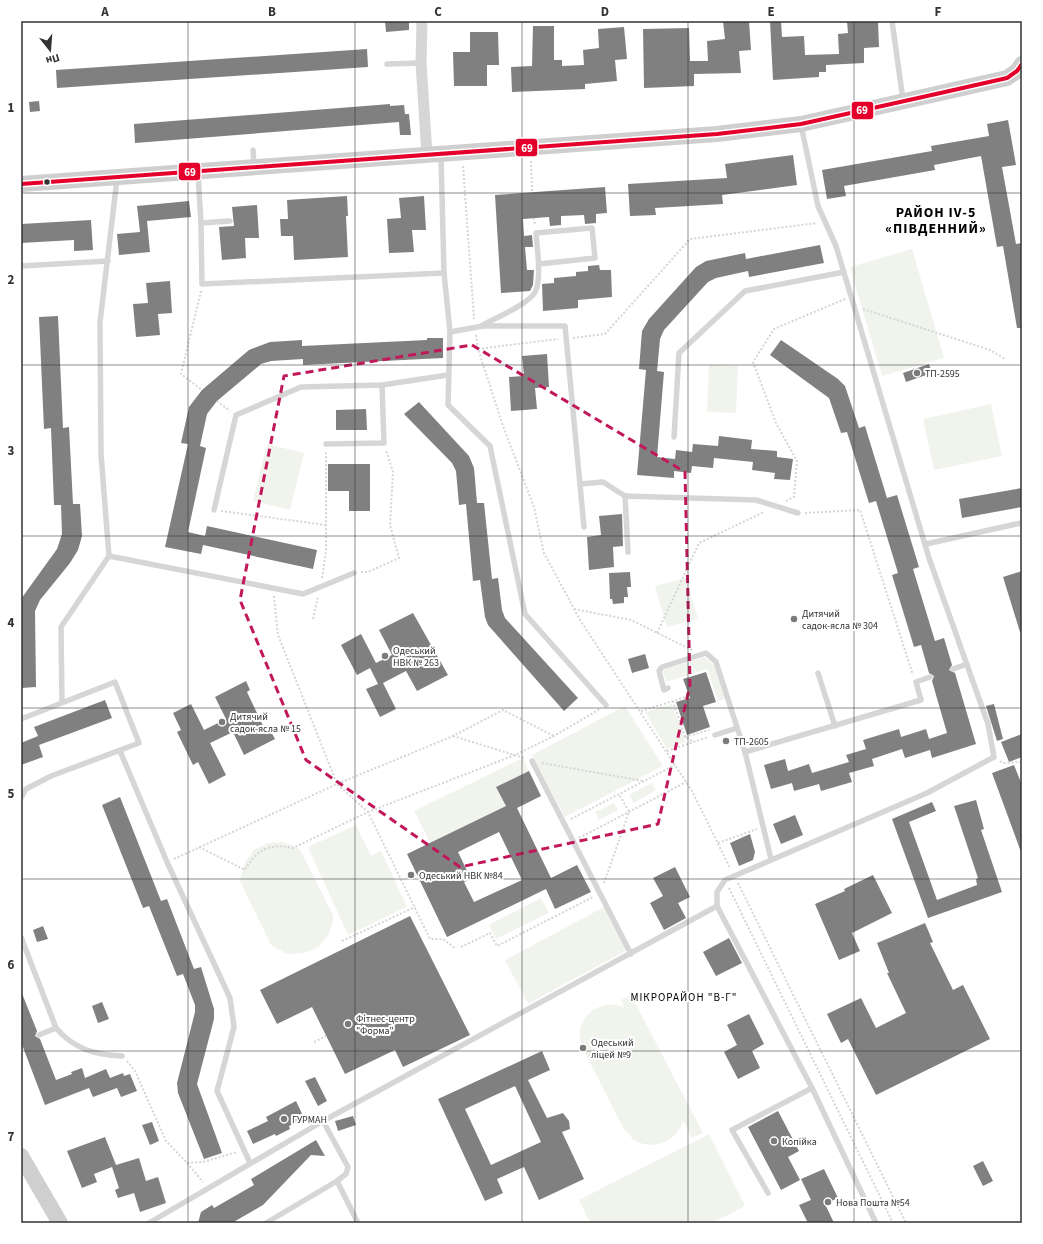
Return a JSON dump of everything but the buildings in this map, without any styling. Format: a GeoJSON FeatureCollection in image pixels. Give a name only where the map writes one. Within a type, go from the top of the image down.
{"type":"FeatureCollection","features":[{"type":"Feature","properties":{"kind":"main road"},"geometry":{"type":"LineString","coordinates":[[21,184],[717,134],[801,124],[1006,78],[1017,71],[1022,64]]}},
{"type":"Feature","properties":{"kind":"main road"},"geometry":{"type":"LineString","coordinates":[[1006,78],[1022,82]]}},
{"type":"Feature","properties":{"kind":"main road"},"geometry":{"type":"LineString","coordinates":[[21,1156],[60,1223]]}},
{"type":"Feature","properties":{"kind":"street"},"geometry":{"type":"LineString","coordinates":[[422,21],[421,63],[434,155]]}},
{"type":"Feature","properties":{"kind":"lane"},"geometry":{"type":"LineString","coordinates":[[892,21],[903,101]]}},
{"type":"Feature","properties":{"kind":"lane"},"geometry":{"type":"LineString","coordinates":[[387,64],[421,63]]}},
{"type":"Feature","properties":{"kind":"lane"},"geometry":{"type":"LineString","coordinates":[[801,124],[818,206],[826,221],[852,297],[929,558],[968,664],[988,724],[994,757],[927,793],[725,880],[716,892],[717,906],[812,1088],[876,1223]]}},
{"type":"Feature","properties":{"kind":"lane"},"geometry":{"type":"LineString","coordinates":[[253,150],[254,168]]}},
{"type":"Feature","properties":{"kind":"lane"},"geometry":{"type":"LineString","coordinates":[[434,155],[450,332],[448,405],[490,446],[525,614],[606,705]]}},
{"type":"Feature","properties":{"kind":"lane"},"geometry":{"type":"LineString","coordinates":[[198,172],[202,284],[444,273]]}},
{"type":"Feature","properties":{"kind":"lane"},"geometry":{"type":"LineString","coordinates":[[62,702],[61,627],[109,556],[101,454],[100,322],[117,178]]}},
{"type":"Feature","properties":{"kind":"lane"},"geometry":{"type":"LineString","coordinates":[[201,223],[230,221]]}},
{"type":"Feature","properties":{"kind":"lane"},"geometry":{"type":"LineString","coordinates":[[483,326],[529,299],[535,291],[539,264],[536,233],[592,228],[595,258],[539,264]]}},
{"type":"Feature","properties":{"kind":"lane"},"geometry":{"type":"LineString","coordinates":[[21,266],[108,261]]}},
{"type":"Feature","properties":{"kind":"lane"},"geometry":{"type":"LineString","coordinates":[[674,437],[679,353],[745,291],[844,272]]}},
{"type":"Feature","properties":{"kind":"lane"},"geometry":{"type":"LineString","coordinates":[[450,332],[483,326],[565,326],[584,527]]}},
{"type":"Feature","properties":{"kind":"lane"},"geometry":{"type":"LineString","coordinates":[[214,510],[236,415],[301,387],[382,385],[448,375]]}},
{"type":"Feature","properties":{"kind":"lane"},"geometry":{"type":"LineString","coordinates":[[326,444],[384,443],[382,385]]}},
{"type":"Feature","properties":{"kind":"lane"},"geometry":{"type":"LineString","coordinates":[[580,484],[603,482],[624,496],[756,500],[798,513]]}},
{"type":"Feature","properties":{"kind":"lane"},"geometry":{"type":"LineString","coordinates":[[624,496],[628,552]]}},
{"type":"Feature","properties":{"kind":"lane"},"geometry":{"type":"LineString","coordinates":[[926,544],[1021,523]]}},
{"type":"Feature","properties":{"kind":"lane"},"geometry":{"type":"LineString","coordinates":[[109,556],[302,594],[354,573]]}},
{"type":"Feature","properties":{"kind":"lane"},"geometry":{"type":"LineString","coordinates":[[668,688],[664,690],[659,671],[662,667],[706,653],[716,662],[745,752],[772,859]]}},
{"type":"Feature","properties":{"kind":"lane"},"geometry":{"type":"LineString","coordinates":[[953,669],[968,664]]}},
{"type":"Feature","properties":{"kind":"lane"},"geometry":{"type":"LineString","coordinates":[[818,673],[835,726]]}},
{"type":"Feature","properties":{"kind":"lane"},"geometry":{"type":"LineString","coordinates":[[745,752],[921,700],[916,682],[930,677]]}},
{"type":"Feature","properties":{"kind":"lane"},"geometry":{"type":"LineString","coordinates":[[21,719],[115,682],[139,743],[51,776],[26,790],[21,798]]}},
{"type":"Feature","properties":{"kind":"lane"},"geometry":{"type":"LineString","coordinates":[[715,735],[737,728]]}},
{"type":"Feature","properties":{"kind":"lane"},"geometry":{"type":"LineString","coordinates":[[120,750],[167,862],[230,998],[234,1027],[217,1091],[250,1163]]}},
{"type":"Feature","properties":{"kind":"lane"},"geometry":{"type":"LineString","coordinates":[[532,761],[631,954]]}},
{"type":"Feature","properties":{"kind":"lane"},"geometry":{"type":"LineString","coordinates":[[149,1223],[323,1121],[717,906]]}},
{"type":"Feature","properties":{"kind":"lane"},"geometry":{"type":"LineString","coordinates":[[21,937],[56,1028],[70,1042],[90,1052],[102,1055],[122,1056]]}},
{"type":"Feature","properties":{"kind":"lane"},"geometry":{"type":"LineString","coordinates":[[39,1035],[56,1028]]}},
{"type":"Feature","properties":{"kind":"lane"},"geometry":{"type":"LineString","coordinates":[[768,1193],[732,1130],[812,1088]]}},
{"type":"Feature","properties":{"kind":"lane"},"geometry":{"type":"LineString","coordinates":[[266,1223],[337,1181],[346,1174],[348,1167],[323,1121]]}},
{"type":"Feature","properties":{"kind":"lane"},"geometry":{"type":"LineString","coordinates":[[337,1181],[358,1223]]}},
{"type":"Feature","properties":{"kind":"path"},"geometry":{"type":"LineString","coordinates":[[531,148],[532,192]]}},
{"type":"Feature","properties":{"kind":"path"},"geometry":{"type":"LineString","coordinates":[[462,153],[475,328],[478,349],[503,426],[534,507],[544,553],[574,609],[686,782],[718,843],[906,1223]]}},
{"type":"Feature","properties":{"kind":"path"},"geometry":{"type":"LineString","coordinates":[[478,349],[605,334],[690,240],[826,221]]}},
{"type":"Feature","properties":{"kind":"path"},"geometry":{"type":"LineString","coordinates":[[202,284],[181,374],[202,390]]}},
{"type":"Feature","properties":{"kind":"path"},"geometry":{"type":"LineString","coordinates":[[657,632],[699,543],[794,497],[797,461],[776,423],[753,362],[774,329],[852,297]]}},
{"type":"Feature","properties":{"kind":"path"},"geometry":{"type":"LineString","coordinates":[[855,307],[990,350],[1005,359]]}},
{"type":"Feature","properties":{"kind":"path"},"geometry":{"type":"LineString","coordinates":[[217,401],[236,415]]}},
{"type":"Feature","properties":{"kind":"path"},"geometry":{"type":"LineString","coordinates":[[354,573],[368,572],[399,558],[390,525],[393,472],[384,443]]}},
{"type":"Feature","properties":{"kind":"path"},"geometry":{"type":"LineString","coordinates":[[313,619],[326,551],[326,444]]}},
{"type":"Feature","properties":{"kind":"path"},"geometry":{"type":"LineString","coordinates":[[214,510],[326,525]]}},
{"type":"Feature","properties":{"kind":"path"},"geometry":{"type":"LineString","coordinates":[[798,513],[860,510],[916,682]]}},
{"type":"Feature","properties":{"kind":"path"},"geometry":{"type":"LineString","coordinates":[[274,588],[278,635],[337,784],[368,812],[430,939],[443,939],[456,949]]}},
{"type":"Feature","properties":{"kind":"path"},"geometry":{"type":"LineString","coordinates":[[574,609],[631,620],[702,654]]}},
{"type":"Feature","properties":{"kind":"path"},"geometry":{"type":"LineString","coordinates":[[641,711],[689,696]]}},
{"type":"Feature","properties":{"kind":"path"},"geometry":{"type":"LineString","coordinates":[[673,701],[685,737],[694,742]]}},
{"type":"Feature","properties":{"kind":"path"},"geometry":{"type":"LineString","coordinates":[[200,847],[245,870],[251,859],[260,850],[281,845],[293,848],[368,812],[515,755],[554,736],[606,705]]}},
{"type":"Feature","properties":{"kind":"path"},"geometry":{"type":"LineString","coordinates":[[167,862],[337,784],[453,736],[503,710],[554,736]]}},
{"type":"Feature","properties":{"kind":"path"},"geometry":{"type":"LineString","coordinates":[[685,737],[711,729]]}},
{"type":"Feature","properties":{"kind":"path"},"geometry":{"type":"LineString","coordinates":[[667,751],[715,735]]}},
{"type":"Feature","properties":{"kind":"path"},"geometry":{"type":"LineString","coordinates":[[453,736],[532,761],[643,781]]}},
{"type":"Feature","properties":{"kind":"path"},"geometry":{"type":"LineString","coordinates":[[994,757],[1003,763],[1022,762]]}},
{"type":"Feature","properties":{"kind":"path"},"geometry":{"type":"LineString","coordinates":[[563,823],[675,764]]}},
{"type":"Feature","properties":{"kind":"path"},"geometry":{"type":"LineString","coordinates":[[573,842],[686,782]]}},
{"type":"Feature","properties":{"kind":"path"},"geometry":{"type":"LineString","coordinates":[[461,947],[490,933],[497,946],[600,894],[629,812],[619,794]]}},
{"type":"Feature","properties":{"kind":"path"},"geometry":{"type":"LineString","coordinates":[[718,843],[763,827]]}},
{"type":"Feature","properties":{"kind":"path"},"geometry":{"type":"LineString","coordinates":[[725,880],[893,1223]]}},
{"type":"Feature","properties":{"kind":"path"},"geometry":{"type":"LineString","coordinates":[[342,941],[415,907]]}},
{"type":"Feature","properties":{"kind":"path"},"geometry":{"type":"LineString","coordinates":[[314,1042],[326,1036]]}},
{"type":"Feature","properties":{"kind":"path"},"geometry":{"type":"LineString","coordinates":[[122,1056],[135,1071],[166,1141],[208,1188]]}},
{"type":"Feature","properties":{"kind":"path"},"geometry":{"type":"LineString","coordinates":[[187,1163],[203,1162],[244,1150]]}},
{"type":"Feature","properties":{"kind":"highlighted area"},"geometry":{"type":"Polygon","coordinates":[[[472,345],[685,472],[690,685],[658,824],[460,867],[306,760],[240,600],[284,376],[472,345]]]}},
{"type":"Feature","properties":{"kind":"shaded area"},"geometry":{"type":"Polygon","coordinates":[[[912,249],[944,358],[882,376],[850,267],[912,249]]]}},
{"type":"Feature","properties":{"kind":"shaded area"},"geometry":{"type":"Polygon","coordinates":[[[709,365],[738,366],[736,413],[707,412],[709,365]]]}},
{"type":"Feature","properties":{"kind":"shaded area"},"geometry":{"type":"Polygon","coordinates":[[[991,404],[1002,456],[934,470],[923,419],[991,404]]]}},
{"type":"Feature","properties":{"kind":"shaded area"},"geometry":{"type":"Polygon","coordinates":[[[267,444],[304,453],[290,510],[253,501],[267,444]]]}},
{"type":"Feature","properties":{"kind":"shaded area"},"geometry":{"type":"Polygon","coordinates":[[[686,578],[698,619],[667,627],[655,586],[686,578]]]}},
{"type":"Feature","properties":{"kind":"shaded area"},"geometry":{"type":"Polygon","coordinates":[[[704,657],[715,666],[725,699],[718,701],[707,669],[666,682],[663,672],[665,669],[704,657]]]}},
{"type":"Feature","properties":{"kind":"shaded area"},"geometry":{"type":"Polygon","coordinates":[[[672,704],[686,742],[667,749],[645,712],[672,704]]]}},
{"type":"Feature","properties":{"kind":"shaded area"},"geometry":{"type":"Polygon","coordinates":[[[625,706],[663,766],[565,817],[532,755],[625,706]]]}},
{"type":"Feature","properties":{"kind":"shaded area"},"geometry":{"type":"Polygon","coordinates":[[[523,758],[529,771],[497,787],[506,806],[430,843],[414,811],[523,758]]]}},
{"type":"Feature","properties":{"kind":"shaded area"},"geometry":{"type":"Polygon","coordinates":[[[652,783],[656,790],[634,803],[629,795],[652,783]]]}},
{"type":"Feature","properties":{"kind":"shaded area"},"geometry":{"type":"Polygon","coordinates":[[[614,803],[618,810],[599,820],[595,812],[614,803]]]}},
{"type":"Feature","properties":{"kind":"shaded area"},"geometry":{"type":"Polygon","coordinates":[[[356,825],[371,856],[381,851],[407,907],[348,935],[308,847],[356,825]]]}},
{"type":"Feature","properties":{"kind":"shaded area"},"geometry":{"type":"Polygon","coordinates":[[[283,842],[296,847],[302,853],[333,915],[333,922],[328,936],[318,947],[304,953],[287,954],[271,945],[240,881],[245,862],[254,850],[268,843],[283,842]]]}},
{"type":"Feature","properties":{"kind":"shaded area"},"geometry":{"type":"Polygon","coordinates":[[[541,898],[549,913],[496,939],[489,925],[541,898]]]}},
{"type":"Feature","properties":{"kind":"shaded area"},"geometry":{"type":"Polygon","coordinates":[[[604,907],[627,950],[528,1004],[505,960],[604,907]]]}},
{"type":"Feature","properties":{"kind":"shaded area"},"geometry":{"type":"Polygon","coordinates":[[[631,995],[703,1133],[692,1138],[683,1120],[676,1134],[670,1139],[663,1143],[648,1145],[633,1139],[624,1129],[584,1051],[580,1033],[584,1020],[593,1010],[605,1005],[618,1005],[624,1008],[621,1000],[631,995]]]}},
{"type":"Feature","properties":{"kind":"shaded area"},"geometry":{"type":"Polygon","coordinates":[[[709,1134],[745,1206],[712,1223],[590,1223],[579,1200],[709,1134]]]}},
{"type":"Feature","properties":{"kind":"transit line","name":"69"},"geometry":{"type":"LineString","coordinates":[[21,184],[717,134],[801,124],[1007,78],[1017,71],[1022,64]]}},
{"type":"Feature","properties":{"kind":"place","name":"ТП-2595"},"geometry":{"type":"Point","coordinates":[917,373]}},
{"type":"Feature","properties":{"kind":"place","name":"Дитячий садок-ясла № 304"},"geometry":{"type":"Point","coordinates":[794,619]}},
{"type":"Feature","properties":{"kind":"place","name":"Одеський НВК № 263"},"geometry":{"type":"Point","coordinates":[385,656]}},
{"type":"Feature","properties":{"kind":"place","name":"Дитячий садок-ясла № 15"},"geometry":{"type":"Point","coordinates":[222,722]}},
{"type":"Feature","properties":{"kind":"place","name":"ТП-2605"},"geometry":{"type":"Point","coordinates":[726,741]}},
{"type":"Feature","properties":{"kind":"place","name":"Одеський НВК №84"},"geometry":{"type":"Point","coordinates":[411,875]}},
{"type":"Feature","properties":{"kind":"place","name":"Фітнес-центр \"Форма\""},"geometry":{"type":"Point","coordinates":[348,1024]}},
{"type":"Feature","properties":{"kind":"place","name":"Одеський ліцей №9"},"geometry":{"type":"Point","coordinates":[583,1048]}},
{"type":"Feature","properties":{"kind":"place","name":"ГУРМАН"},"geometry":{"type":"Point","coordinates":[284,1119]}},
{"type":"Feature","properties":{"kind":"place","name":"Копійка"},"geometry":{"type":"Point","coordinates":[774,1141]}},
{"type":"Feature","properties":{"kind":"place","name":"Нова Пошта №54"},"geometry":{"type":"Point","coordinates":[828,1202]}},
{"type":"Feature","properties":{"kind":"district","name":"РАЙОН IV-5 «ПІВДЕННИЙ»"},"geometry":{"type":"Point","coordinates":[936,220]}},
{"type":"Feature","properties":{"kind":"district","name":"МІКРОРАЙОН \"В-Г\""},"geometry":{"type":"Point","coordinates":[684,997]}}]}
